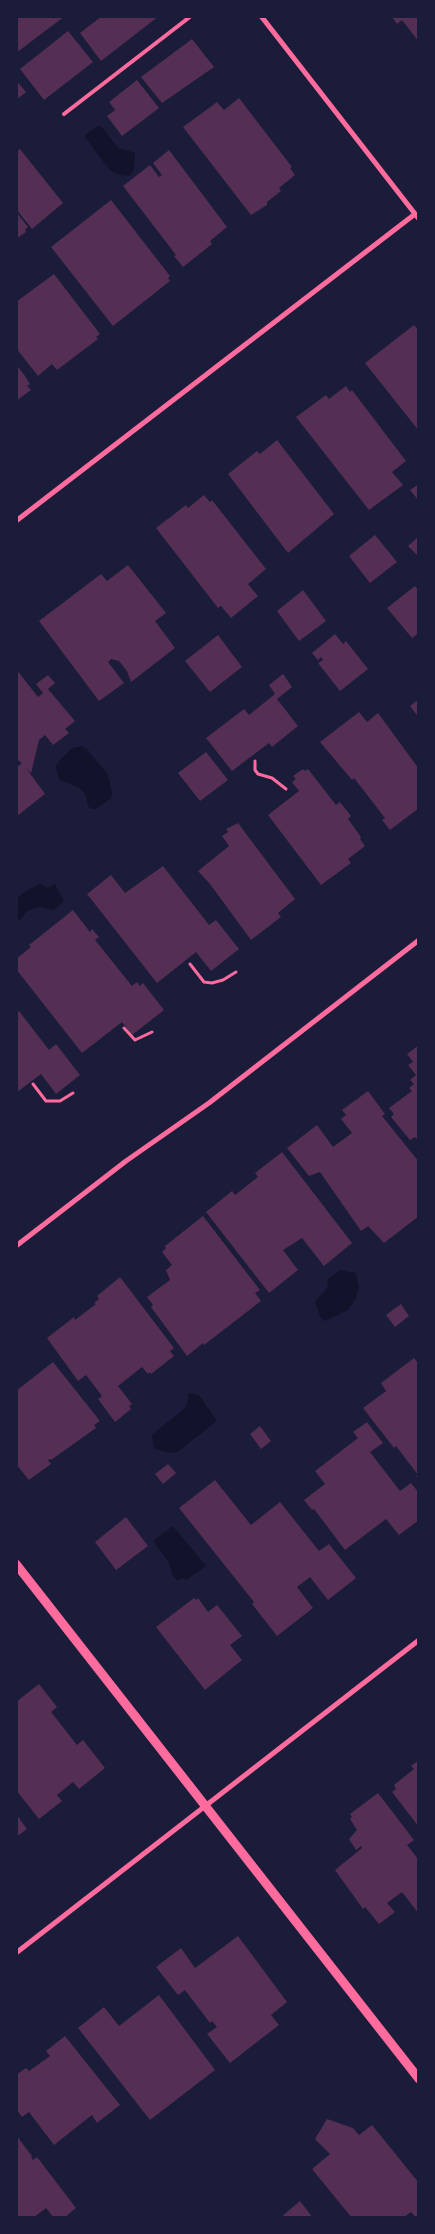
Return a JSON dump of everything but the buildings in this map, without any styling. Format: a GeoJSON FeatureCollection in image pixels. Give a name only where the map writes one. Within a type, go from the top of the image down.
{"type":"FeatureCollection","features":[{"type":"Feature","properties":{"kind":"street"},"geometry":{"type":"LineString","coordinates":[[16,521],[417,216],[261,16]]}},
{"type":"Feature","properties":{"kind":"street"},"geometry":{"type":"LineString","coordinates":[[16,1246],[126,1161],[209,1103],[419,940]]}},
{"type":"Feature","properties":{"kind":"street"},"geometry":{"type":"LineString","coordinates":[[16,1564],[419,2079]]}},
{"type":"Feature","properties":{"kind":"street"},"geometry":{"type":"LineString","coordinates":[[16,1953],[419,1640]]}},
{"type":"Feature","properties":{"kind":"lane"},"geometry":{"type":"LineString","coordinates":[[64,114],[191,16]]}},
{"type":"Feature","properties":{"kind":"path"},"geometry":{"type":"LineString","coordinates":[[255,761],[255,770],[258,774],[272,778],[286,789]]}},
{"type":"Feature","properties":{"kind":"path"},"geometry":{"type":"LineString","coordinates":[[190,964],[204,982],[212,983],[223,980],[236,972]]}},
{"type":"Feature","properties":{"kind":"path"},"geometry":{"type":"LineString","coordinates":[[124,1028],[135,1040],[152,1032]]}},
{"type":"Feature","properties":{"kind":"path"},"geometry":{"type":"LineString","coordinates":[[33,1084],[46,1101],[60,1101],[73,1093]]}},
{"type":"Feature","properties":{"kind":"shaded area"},"geometry":{"type":"Polygon","coordinates":[[[101,126],[118,148],[135,153],[134,170],[129,176],[110,170],[84,136],[96,127],[101,126]]]}},
{"type":"Feature","properties":{"kind":"shaded area"},"geometry":{"type":"Polygon","coordinates":[[[82,746],[87,749],[108,775],[112,793],[111,798],[96,809],[91,809],[88,806],[85,794],[80,788],[60,780],[57,773],[56,766],[60,760],[72,748],[82,746]]]}},
{"type":"Feature","properties":{"kind":"shaded area"},"geometry":{"type":"Polygon","coordinates":[[[40,884],[48,888],[55,884],[64,901],[54,910],[38,907],[27,911],[21,919],[16,921],[16,900],[24,892],[40,884]]]}},
{"type":"Feature","properties":{"kind":"shaded area"},"geometry":{"type":"Polygon","coordinates":[[[340,1270],[356,1273],[359,1287],[355,1300],[348,1310],[325,1321],[321,1318],[315,1302],[327,1288],[328,1279],[340,1270]]]}},
{"type":"Feature","properties":{"kind":"shaded area"},"geometry":{"type":"Polygon","coordinates":[[[189,1393],[199,1395],[217,1421],[176,1453],[154,1448],[152,1435],[187,1406],[189,1393]]]}},
{"type":"Feature","properties":{"kind":"shaded area"},"geometry":{"type":"Polygon","coordinates":[[[173,1526],[206,1566],[186,1580],[183,1578],[177,1580],[173,1576],[168,1561],[153,1541],[173,1526]]]}}]}
